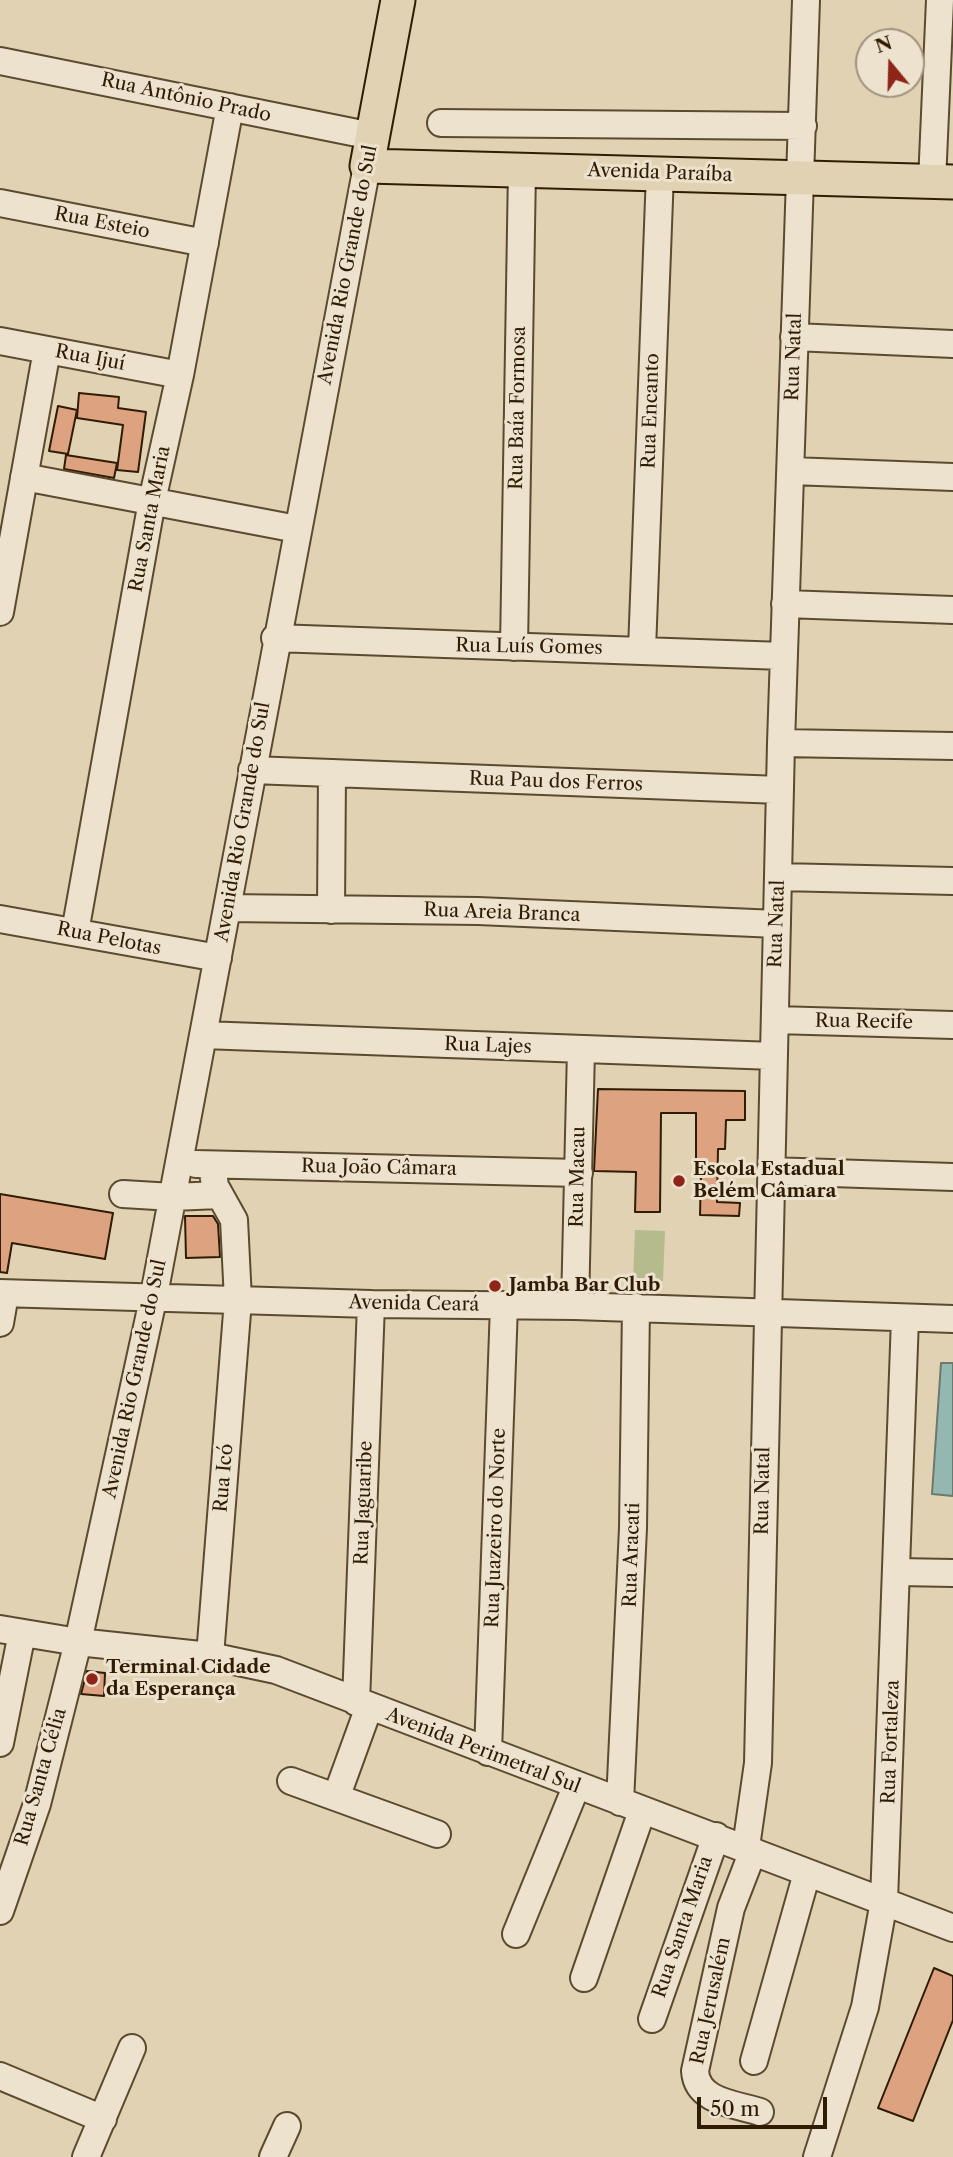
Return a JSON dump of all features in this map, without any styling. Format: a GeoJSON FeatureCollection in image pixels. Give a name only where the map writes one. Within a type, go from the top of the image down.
{"type":"FeatureCollection","features":[{"type":"Feature","properties":{"kind":"main road","name":"Avenida Rio Grande do Sul"},"geometry":{"type":"LineString","coordinates":[[370,151],[398,0]]}},
{"type":"Feature","properties":{"kind":"main road","name":"Avenida Paraíba"},"geometry":{"type":"LineString","coordinates":[[370,151],[522,169],[943,182]]}},
{"type":"Feature","properties":{"kind":"street","name":"Rua Natal"},"geometry":{"type":"LineString","coordinates":[[749,1849],[758,1763],[779,790],[806,0]]}},
{"type":"Feature","properties":{"kind":"street"},"geometry":{"type":"LineString","coordinates":[[940,0],[943,182]]}},
{"type":"Feature","properties":{"kind":"street","name":"Rua Antônio Prado"},"geometry":{"type":"LineString","coordinates":[[0,61],[230,107],[370,151]]}},
{"type":"Feature","properties":{"kind":"street","name":"Rua Santa Maria"},"geometry":{"type":"LineString","coordinates":[[75,932],[152,501],[180,375],[230,107]]}},
{"type":"Feature","properties":{"kind":"street"},"geometry":{"type":"LineString","coordinates":[[442,123],[803,126]]}},
{"type":"Feature","properties":{"kind":"street","name":"Avenida Rio Grande do Sul"},"geometry":{"type":"LineString","coordinates":[[78,1642],[173,1197],[275,638],[370,151]]}},
{"type":"Feature","properties":{"kind":"street","name":"Rua Baía Formosa"},"geometry":{"type":"LineString","coordinates":[[514,647],[522,169]]}},
{"type":"Feature","properties":{"kind":"street","name":"Rua Encanto"},"geometry":{"type":"LineString","coordinates":[[642,650],[660,173]]}},
{"type":"Feature","properties":{"kind":"street","name":"Rua Esteio"},"geometry":{"type":"LineString","coordinates":[[0,203],[205,243]]}},
{"type":"Feature","properties":{"kind":"street"},"geometry":{"type":"LineString","coordinates":[[794,337],[953,344]]}},
{"type":"Feature","properties":{"kind":"street","name":"Rua Ijuí"},"geometry":{"type":"LineString","coordinates":[[0,341],[180,375]]}},
{"type":"Feature","properties":{"kind":"street"},"geometry":{"type":"LineString","coordinates":[[0,612],[47,350]]}},
{"type":"Feature","properties":{"kind":"street"},"geometry":{"type":"LineString","coordinates":[[791,471],[953,477]]}},
{"type":"Feature","properties":{"kind":"street"},"geometry":{"type":"LineString","coordinates":[[24,477],[297,529]]}},
{"type":"Feature","properties":{"kind":"street"},"geometry":{"type":"LineString","coordinates":[[785,604],[953,610]]}},
{"type":"Feature","properties":{"kind":"street","name":"Rua Luís Gomes"},"geometry":{"type":"LineString","coordinates":[[275,638],[783,656]]}},
{"type":"Feature","properties":{"kind":"street"},"geometry":{"type":"LineString","coordinates":[[781,743],[953,746]]}},
{"type":"Feature","properties":{"kind":"street","name":"Rua Pau dos Ferros"},"geometry":{"type":"LineString","coordinates":[[252,770],[779,790]]}},
{"type":"Feature","properties":{"kind":"street"},"geometry":{"type":"LineString","coordinates":[[331,910],[332,773]]}},
{"type":"Feature","properties":{"kind":"street"},"geometry":{"type":"LineString","coordinates":[[779,877],[953,881]]}},
{"type":"Feature","properties":{"kind":"street","name":"Rua Areia Branca"},"geometry":{"type":"LineString","coordinates":[[227,908],[478,911],[777,924]]}},
{"type":"Feature","properties":{"kind":"street","name":"Rua Pelotas"},"geometry":{"type":"LineString","coordinates":[[0,919],[218,958]]}},
{"type":"Feature","properties":{"kind":"street","name":"Rua Recife"},"geometry":{"type":"LineString","coordinates":[[775,1020],[953,1025]]}},
{"type":"Feature","properties":{"kind":"street","name":"Rua Lajes"},"geometry":{"type":"LineString","coordinates":[[203,1035],[774,1056]]}},
{"type":"Feature","properties":{"kind":"street","name":"Rua Macau"},"geometry":{"type":"LineString","coordinates":[[575,1306],[581,1049]]}},
{"type":"Feature","properties":{"kind":"street","name":"Rua João Câmara"},"geometry":{"type":"LineString","coordinates":[[178,1164],[579,1173]]}},
{"type":"Feature","properties":{"kind":"street","name":"Rua Icó"},"geometry":{"type":"LineString","coordinates":[[210,1656],[239,1300],[234,1220],[219,1195],[212,1165]]}},
{"type":"Feature","properties":{"kind":"street"},"geometry":{"type":"LineString","coordinates":[[770,1171],[953,1177]]}},
{"type":"Feature","properties":{"kind":"street"},"geometry":{"type":"LineString","coordinates":[[123,1194],[173,1197],[219,1195]]}},
{"type":"Feature","properties":{"kind":"street"},"geometry":{"type":"LineString","coordinates":[[0,1323],[3,1294]]}},
{"type":"Feature","properties":{"kind":"street","name":"Avenida Ceará"},"geometry":{"type":"LineString","coordinates":[[3,1294],[153,1295],[371,1304],[636,1307],[953,1319]]}},
{"type":"Feature","properties":{"kind":"street","name":"Rua Jaguaribe"},"geometry":{"type":"LineString","coordinates":[[337,1795],[362,1705],[371,1304]]}},
{"type":"Feature","properties":{"kind":"street","name":"Rua Juazeiro do Norte"},"geometry":{"type":"LineString","coordinates":[[488,1752],[504,1305]]}},
{"type":"Feature","properties":{"kind":"street","name":"Rua Aracati"},"geometry":{"type":"LineString","coordinates":[[584,1978],[631,1806],[636,1307]]}},
{"type":"Feature","properties":{"kind":"street","name":"Rua Fortaleza"},"geometry":{"type":"LineString","coordinates":[[817,2157],[865,2007],[884,1901],[898,1572],[905,1318]]}},
{"type":"Feature","properties":{"kind":"street"},"geometry":{"type":"LineString","coordinates":[[898,1572],[953,1573]]}},
{"type":"Feature","properties":{"kind":"street"},"geometry":{"type":"LineString","coordinates":[[0,1743],[11,1631]]}},
{"type":"Feature","properties":{"kind":"street","name":"Avenida Perimetral Sul"},"geometry":{"type":"LineString","coordinates":[[11,1631],[78,1642],[210,1656],[276,1670],[576,1787],[716,1836],[953,1928]]}},
{"type":"Feature","properties":{"kind":"street","name":"Rua Santa Célia"},"geometry":{"type":"LineString","coordinates":[[0,1911],[37,1804],[78,1642]]}},
{"type":"Feature","properties":{"kind":"street"},"geometry":{"type":"LineString","coordinates":[[290,1781],[337,1795],[438,1834]]}},
{"type":"Feature","properties":{"kind":"street"},"geometry":{"type":"LineString","coordinates":[[516,1934],[576,1787]]}},
{"type":"Feature","properties":{"kind":"street","name":"Rua Santa Maria"},"geometry":{"type":"LineString","coordinates":[[652,2019],[716,1836]]}},
{"type":"Feature","properties":{"kind":"street","name":"Rua Jerusalém"},"geometry":{"type":"LineString","coordinates":[[749,1849],[731,1908],[695,2081],[706,2095],[760,2112]]}},
{"type":"Feature","properties":{"kind":"street"},"geometry":{"type":"LineString","coordinates":[[754,2061],[807,1873]]}},
{"type":"Feature","properties":{"kind":"street"},"geometry":{"type":"LineString","coordinates":[[86,2157],[132,2048]]}},
{"type":"Feature","properties":{"kind":"street"},"geometry":{"type":"LineString","coordinates":[[0,2076],[103,2119]]}},
{"type":"Feature","properties":{"kind":"street"},"geometry":{"type":"LineString","coordinates":[[273,2157],[287,2126]]}},
{"type":"Feature","properties":{"kind":"green space"},"geometry":{"type":"Polygon","coordinates":[[[635,1230],[665,1231],[663,1281],[633,1280],[635,1230]]]}},
{"type":"Feature","properties":{"kind":"water"},"geometry":{"type":"Polygon","coordinates":[[[941,1363],[953,1363],[953,1496],[932,1494],[941,1363]]]}},
{"type":"Feature","properties":{"kind":"building"},"geometry":{"type":"Polygon","coordinates":[[[79,393],[119,397],[118,408],[146,412],[138,472],[117,470],[123,425],[77,418],[79,393]]]}},
{"type":"Feature","properties":{"kind":"building"},"geometry":{"type":"Polygon","coordinates":[[[58,406],[77,410],[68,454],[49,451],[58,406]]]}},
{"type":"Feature","properties":{"kind":"building"},"geometry":{"type":"Polygon","coordinates":[[[66,455],[117,463],[114,478],[64,469],[66,455]]]}},
{"type":"Feature","properties":{"kind":"building"},"geometry":{"type":"Polygon","coordinates":[[[598,1089],[745,1091],[745,1120],[726,1120],[725,1149],[718,1149],[717,1202],[740,1203],[739,1216],[700,1215],[701,1173],[696,1173],[696,1113],[661,1113],[660,1212],[635,1212],[636,1172],[594,1171],[598,1089]]]}},
{"type":"Feature","properties":{"kind":"building"},"geometry":{"type":"Polygon","coordinates":[[[0,1194],[113,1213],[105,1259],[12,1243],[7,1273],[0,1272],[0,1194]]]}},
{"type":"Feature","properties":{"kind":"building"},"geometry":{"type":"Polygon","coordinates":[[[185,1216],[213,1216],[218,1224],[220,1257],[186,1258],[185,1216]]]}},
{"type":"Feature","properties":{"kind":"building","name":"Terminal Cidade da Esperança"},"geometry":{"type":"Polygon","coordinates":[[[87,1671],[105,1673],[104,1696],[81,1694],[87,1671]]]}},
{"type":"Feature","properties":{"kind":"building"},"geometry":{"type":"Polygon","coordinates":[[[934,1968],[953,1976],[953,2020],[913,2121],[878,2108],[934,1968]]]}},
{"type":"Feature","properties":{"kind":"place","name":"Escola Estadual Belém Câmara"},"geometry":{"type":"Point","coordinates":[679,1181]}},
{"type":"Feature","properties":{"kind":"place","name":"Jamba Bar Club"},"geometry":{"type":"Point","coordinates":[495,1286]}},
{"type":"Feature","properties":{"kind":"place","name":"Terminal Cidade da Esperança"},"geometry":{"type":"Point","coordinates":[92,1679]}}]}
